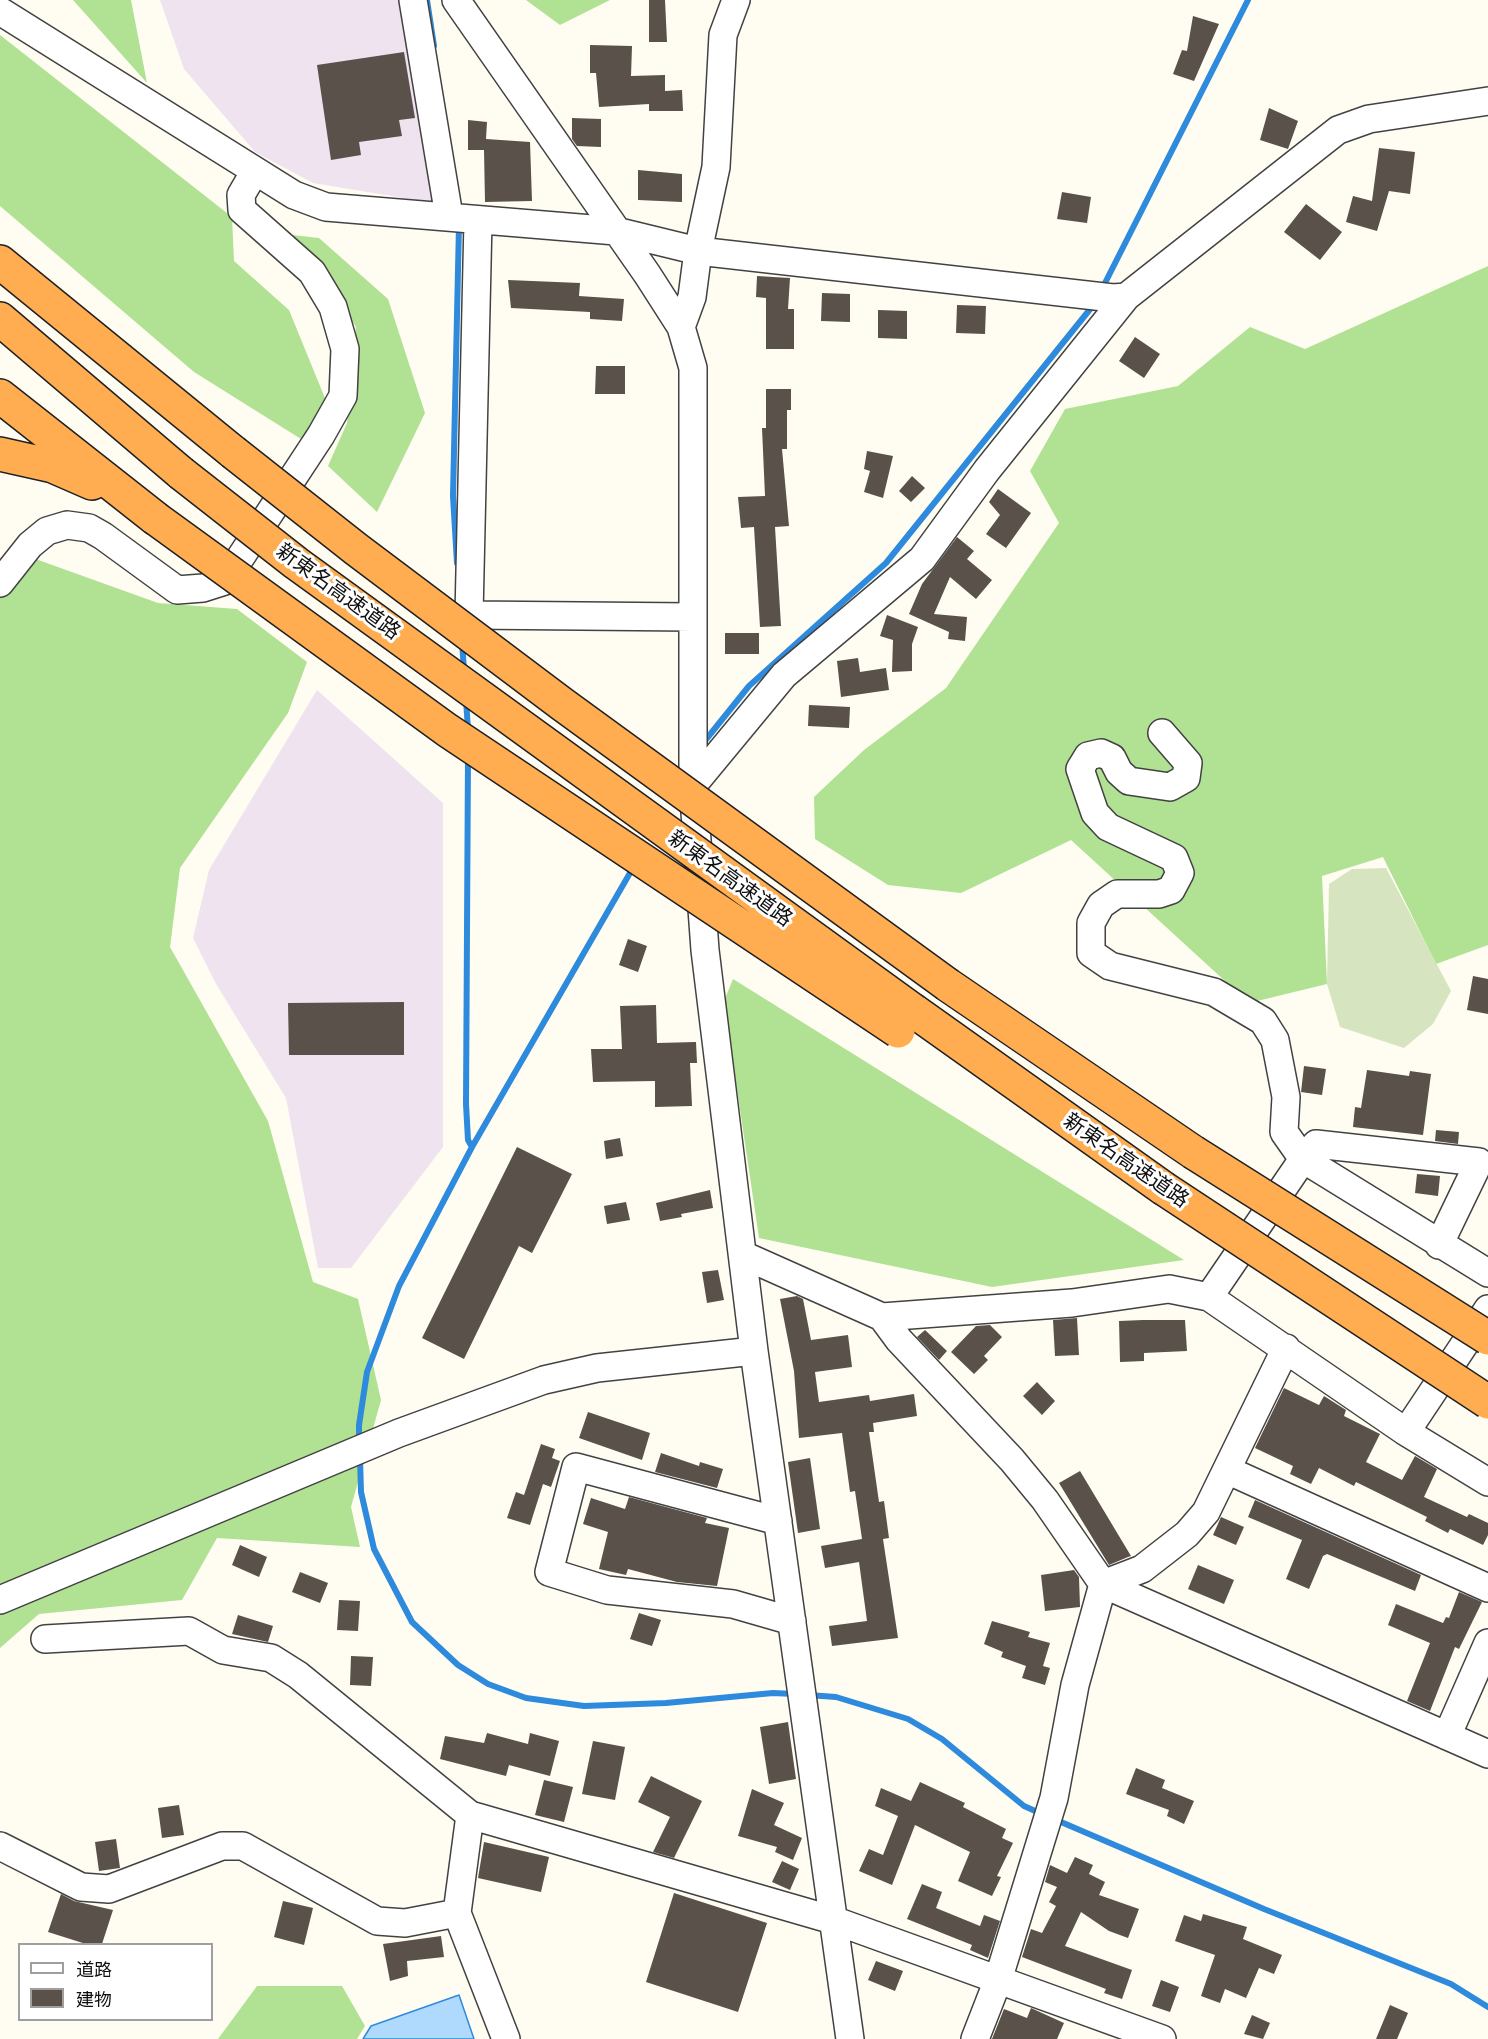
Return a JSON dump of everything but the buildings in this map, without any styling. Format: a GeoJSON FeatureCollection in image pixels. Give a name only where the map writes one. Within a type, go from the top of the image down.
{"type":"FeatureCollection","features":[{"type":"Feature","properties":{"kind":"highway","name":"新東名高速道路"},"geometry":{"type":"LineString","coordinates":[[0,262],[356,549],[543,690],[948,985],[1193,1152],[1488,1338]]}},
{"type":"Feature","properties":{"kind":"highway","name":"新東名高速道路"},"geometry":{"type":"LineString","coordinates":[[0,319],[181,473],[296,563],[906,1021],[1035,1098],[1163,1188],[1488,1402]]}},
{"type":"Feature","properties":{"kind":"highway"},"geometry":{"type":"LineString","coordinates":[[0,396],[127,498],[447,730],[906,1021]]}},
{"type":"Feature","properties":{"kind":"highway"},"geometry":{"type":"LineString","coordinates":[[0,454],[53,466],[127,498]]}},
{"type":"Feature","properties":{"kind":"street"},"geometry":{"type":"LineString","coordinates":[[413,0],[449,216]]}},
{"type":"Feature","properties":{"kind":"street"},"geometry":{"type":"LineString","coordinates":[[456,0],[681,327],[693,368],[693,785],[705,950],[754,1351],[850,2039]]}},
{"type":"Feature","properties":{"kind":"street"},"geometry":{"type":"LineString","coordinates":[[681,327],[692,297],[698,251],[716,167],[723,35],[736,0]]}},
{"type":"Feature","properties":{"kind":"street"},"geometry":{"type":"LineString","coordinates":[[0,11],[294,195],[326,207],[616,231],[698,251],[1120,298]]}},
{"type":"Feature","properties":{"kind":"street"},"geometry":{"type":"LineString","coordinates":[[693,785],[784,675],[922,559],[987,470],[1120,298],[1338,130],[1369,119],[1488,101]]}},
{"type":"Feature","properties":{"kind":"street"},"geometry":{"type":"LineString","coordinates":[[0,583],[30,545],[47,531],[67,525],[89,528],[104,536],[177,590],[203,588],[225,581],[321,435],[343,396],[345,350],[333,307],[312,272],[243,210],[241,195],[255,171]]}},
{"type":"Feature","properties":{"kind":"street"},"geometry":{"type":"LineString","coordinates":[[478,220],[469,615],[693,617]]}},
{"type":"Feature","properties":{"kind":"street"},"geometry":{"type":"LineString","coordinates":[[1162,734],[1188,762],[1186,778],[1170,787],[1129,781],[1119,772],[1112,758],[1101,753],[1088,756],[1080,769],[1095,813],[1108,827],[1173,858],[1180,873],[1171,890],[1159,894],[1117,894],[1101,905],[1091,923],[1091,953],[1110,966],[1214,992],[1263,1021],[1275,1040],[1286,1097],[1284,1132],[1303,1159],[1488,1274]]}},
{"type":"Feature","properties":{"kind":"street"},"geometry":{"type":"LineString","coordinates":[[1209,1297],[1303,1159],[1316,1144],[1479,1162],[1439,1245]]}},
{"type":"Feature","properties":{"kind":"street"},"geometry":{"type":"LineString","coordinates":[[743,1255],[882,1317],[1072,1303],[1169,1289],[1209,1297],[1406,1432],[1488,1482]]}},
{"type":"Feature","properties":{"kind":"street"},"geometry":{"type":"LineString","coordinates":[[1406,1432],[1488,1309]]}},
{"type":"Feature","properties":{"kind":"street"},"geometry":{"type":"LineString","coordinates":[[882,1317],[899,1340],[1012,1460],[1045,1500],[1103,1584],[1488,1754]]}},
{"type":"Feature","properties":{"kind":"street"},"geometry":{"type":"LineString","coordinates":[[1103,1584],[1142,1569],[1187,1534],[1206,1512],[1286,1348]]}},
{"type":"Feature","properties":{"kind":"street"},"geometry":{"type":"LineString","coordinates":[[0,1600],[342,1457],[544,1380],[597,1368],[754,1351]]}},
{"type":"Feature","properties":{"kind":"street"},"geometry":{"type":"LineString","coordinates":[[778,1521],[576,1467],[549,1572],[607,1590],[733,1604],[792,1621]]}},
{"type":"Feature","properties":{"kind":"street"},"geometry":{"type":"LineString","coordinates":[[1227,1470],[1488,1588]]}},
{"type":"Feature","properties":{"kind":"street"},"geometry":{"type":"LineString","coordinates":[[975,2039],[998,1980],[1054,1798],[1075,1685],[1103,1584]]}},
{"type":"Feature","properties":{"kind":"street"},"geometry":{"type":"LineString","coordinates":[[45,1639],[189,1631],[223,1650],[271,1658],[298,1675],[470,1815],[833,1920],[1162,2039]]}},
{"type":"Feature","properties":{"kind":"street"},"geometry":{"type":"LineString","coordinates":[[1447,1736],[1488,1643]]}},
{"type":"Feature","properties":{"kind":"street"},"geometry":{"type":"LineString","coordinates":[[470,1815],[457,1913],[506,2039]]}},
{"type":"Feature","properties":{"kind":"street"},"geometry":{"type":"LineString","coordinates":[[0,1846],[81,1887],[109,1889],[222,1846],[243,1846],[377,1921],[405,1923],[457,1913]]}},
{"type":"Feature","properties":{"kind":"shaded area"},"geometry":{"type":"Polygon","coordinates":[[[160,0],[401,0],[434,203],[313,183],[255,152],[184,69],[160,0]]]}},
{"type":"Feature","properties":{"kind":"shaded area"},"geometry":{"type":"Polygon","coordinates":[[[317,690],[443,803],[443,1147],[351,1268],[318,1268],[286,1098],[216,984],[193,938],[209,870],[317,690]]]}},
{"type":"Feature","properties":{"kind":"green space"},"geometry":{"type":"Polygon","coordinates":[[[73,0],[131,0],[147,83],[73,0]]]}},
{"type":"Feature","properties":{"kind":"green space"},"geometry":{"type":"Polygon","coordinates":[[[526,0],[610,0],[560,25],[526,0]]]}},
{"type":"Feature","properties":{"kind":"green space"},"geometry":{"type":"Polygon","coordinates":[[[0,35],[232,217],[234,261],[289,310],[329,408],[301,439],[194,372],[0,206],[0,35]]]}},
{"type":"Feature","properties":{"kind":"green space"},"geometry":{"type":"Polygon","coordinates":[[[284,234],[319,238],[388,299],[425,413],[377,512],[328,466],[347,423],[356,327],[311,258],[284,234]]]}},
{"type":"Feature","properties":{"kind":"green space"},"geometry":{"type":"Polygon","coordinates":[[[1488,266],[1488,945],[1436,964],[1383,857],[1322,876],[1327,984],[1249,1003],[1071,840],[961,893],[888,885],[815,839],[814,797],[864,750],[946,688],[1059,523],[1030,471],[1065,409],[1178,386],[1250,327],[1305,349],[1488,266]]]}},
{"type":"Feature","properties":{"kind":"green space"},"geometry":{"type":"Polygon","coordinates":[[[30,557],[158,603],[237,609],[307,662],[288,713],[180,868],[170,947],[268,1121],[313,1282],[358,1299],[381,1400],[351,1507],[360,1547],[217,1538],[182,1600],[39,1614],[0,1648],[0,595],[30,557]]]}},
{"type":"Feature","properties":{"kind":"green space"},"geometry":{"type":"Polygon","coordinates":[[[1386,868],[1451,991],[1433,1024],[1404,1048],[1340,1027],[1327,984],[1329,884],[1352,869],[1386,868]]]}},
{"type":"Feature","properties":{"kind":"green space"},"geometry":{"type":"Polygon","coordinates":[[[733,979],[1184,1260],[992,1287],[759,1238],[724,1001],[733,979]]]}},
{"type":"Feature","properties":{"kind":"green space"},"geometry":{"type":"Polygon","coordinates":[[[257,1986],[342,1986],[365,2026],[357,2039],[218,2039],[257,1986]]]}},
{"type":"Feature","properties":{"kind":"water"},"geometry":{"type":"Polygon","coordinates":[[[459,1995],[474,2039],[363,2039],[371,2026],[459,1995]]]}},
{"type":"Feature","properties":{"kind":"waterway"},"geometry":{"type":"LineString","coordinates":[[427,0],[434,46]]}},
{"type":"Feature","properties":{"kind":"waterway"},"geometry":{"type":"LineString","coordinates":[[1102,289],[1248,0]]}},
{"type":"Feature","properties":{"kind":"waterway"},"geometry":{"type":"LineString","coordinates":[[457,563],[453,496],[459,225]]}},
{"type":"Feature","properties":{"kind":"waterway"},"geometry":{"type":"LineString","coordinates":[[704,742],[749,686],[886,563],[1095,303]]}},
{"type":"Feature","properties":{"kind":"waterway"},"geometry":{"type":"LineString","coordinates":[[462,642],[464,670]]}},
{"type":"Feature","properties":{"kind":"waterway"},"geometry":{"type":"LineString","coordinates":[[466,699],[468,730]]}},
{"type":"Feature","properties":{"kind":"waterway"},"geometry":{"type":"LineString","coordinates":[[468,756],[466,1104],[468,1140],[472,1147]]}},
{"type":"Feature","properties":{"kind":"waterway"},"geometry":{"type":"LineString","coordinates":[[359,1442],[359,1425],[367,1372],[399,1286],[472,1147],[634,866]]}},
{"type":"Feature","properties":{"kind":"waterway"},"geometry":{"type":"LineString","coordinates":[[360,1458],[361,1492],[374,1549],[412,1622],[458,1665],[488,1684],[526,1698],[584,1706],[666,1703],[773,1693],[795,1694]]}},
{"type":"Feature","properties":{"kind":"waterway"},"geometry":{"type":"LineString","coordinates":[[808,1695],[836,1697],[908,1719],[942,1739],[1024,1806],[1042,1814]]}},
{"type":"Feature","properties":{"kind":"waterway"},"geometry":{"type":"LineString","coordinates":[[1054,1819],[1264,1909],[1451,1984],[1488,2007]]}}]}
